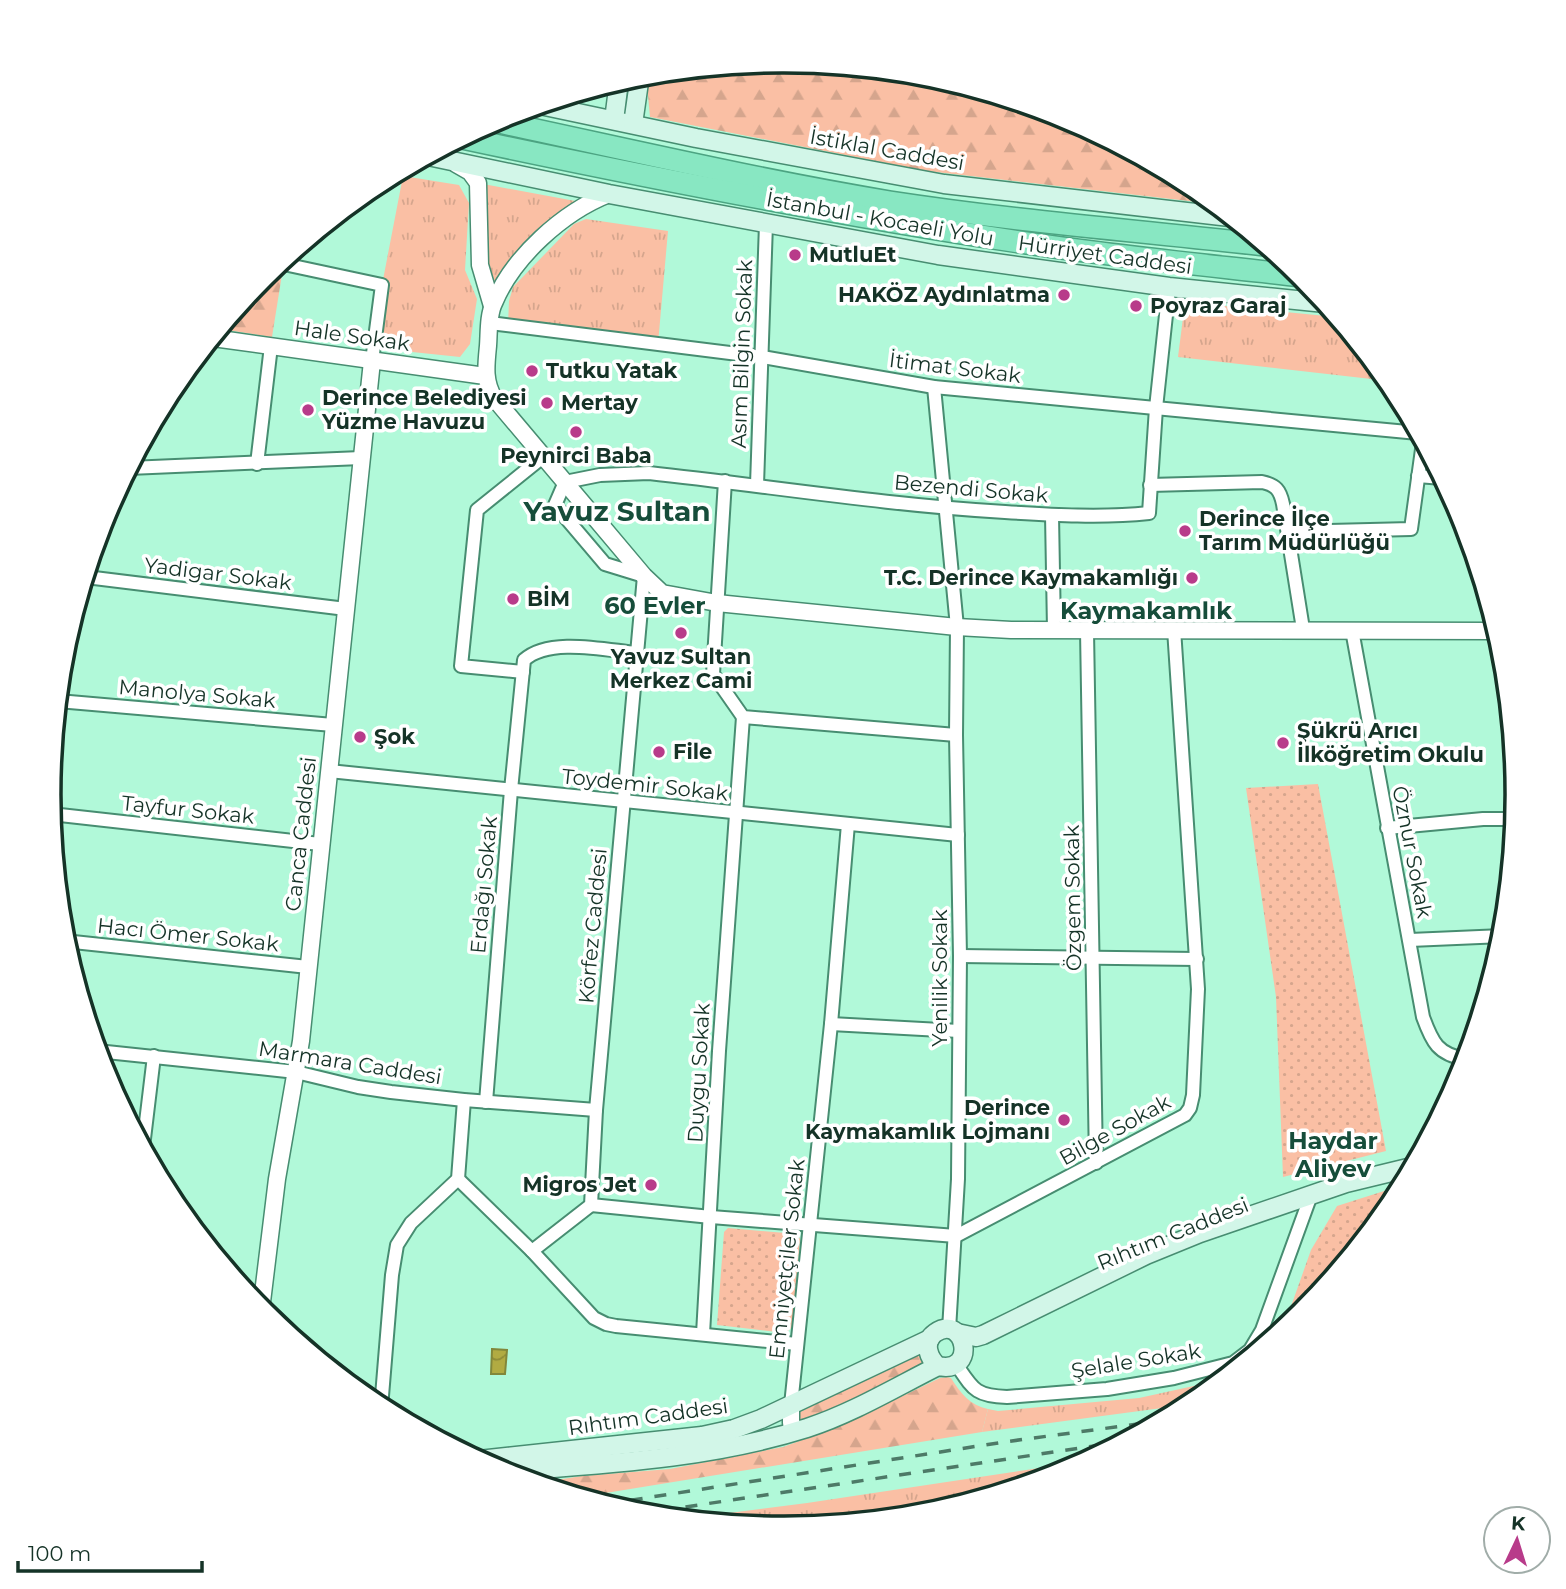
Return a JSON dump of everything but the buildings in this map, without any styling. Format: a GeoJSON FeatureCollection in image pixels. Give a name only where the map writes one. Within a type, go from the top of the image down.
{"type":"FeatureCollection","features":[{"type":"Feature","properties":{"kind":"highway"},"geometry":{"type":"LineString","coordinates":[[514,125],[888,201],[1011,219],[1247,243]]}},
{"type":"Feature","properties":{"kind":"highway","name":"İstanbul - Kocaeli Yolu"},"geometry":{"type":"LineString","coordinates":[[477,141],[657,179],[860,217],[1017,242],[1282,273]]}},
{"type":"Feature","properties":{"kind":"main road"},"geometry":{"type":"LineString","coordinates":[[633,124],[638,88]]}},
{"type":"Feature","properties":{"kind":"main road"},"geometry":{"type":"LineString","coordinates":[[614,120],[618,92]]}},
{"type":"Feature","properties":{"kind":"main road","name":"İstiklal Caddesi"},"geometry":{"type":"LineString","coordinates":[[571,105],[614,120],[696,138],[944,184],[1212,215]]}},
{"type":"Feature","properties":{"kind":"main road","name":"Hürriyet Caddesi"},"geometry":{"type":"LineString","coordinates":[[441,159],[609,194],[938,255],[1169,288],[1310,302]]}},
{"type":"Feature","properties":{"kind":"main road","name":"Rıhtım Caddesi"},"geometry":{"type":"LineString","coordinates":[[529,1470],[672,1457],[797,1431],[838,1416],[953,1361],[989,1338],[1149,1265],[1373,1175],[1399,1170]]}},
{"type":"Feature","properties":{"kind":"main road","name":"Rıhtım Caddesi"},"geometry":{"type":"LineString","coordinates":[[500,1458],[702,1436],[734,1429],[930,1339],[935,1333],[953,1331],[976,1337],[1146,1255],[1200,1233],[1392,1180]]}},
{"type":"Feature","properties":{"kind":"main road"},"geometry":{"type":"LineString","coordinates":[[930,1339],[928,1352],[953,1361],[962,1338],[953,1331]]}},
{"type":"Feature","properties":{"kind":"street"},"geometry":{"type":"LineString","coordinates":[[454,162],[470,172],[478,183],[480,265],[492,306],[485,376],[494,398],[644,576],[662,593],[717,603],[957,627],[1087,631],[1485,631]]}},
{"type":"Feature","properties":{"kind":"street"},"geometry":{"type":"LineString","coordinates":[[492,306],[512,273],[555,226],[586,203],[609,194]]}},
{"type":"Feature","properties":{"kind":"street","name":"Asım Bilgin Sokak"},"geometry":{"type":"LineString","coordinates":[[757,485],[766,224]]}},
{"type":"Feature","properties":{"kind":"street"},"geometry":{"type":"LineString","coordinates":[[292,266],[382,285],[372,361]]}},
{"type":"Feature","properties":{"kind":"street","name":"Bezendi Sokak"},"geometry":{"type":"LineString","coordinates":[[565,482],[633,472],[946,509],[1052,515],[1149,513],[1156,408],[1169,288]]}},
{"type":"Feature","properties":{"kind":"street","name":"İtimat Sokak"},"geometry":{"type":"LineString","coordinates":[[490,323],[762,357],[934,387],[1407,432]]}},
{"type":"Feature","properties":{"kind":"street","name":"Hale Sokak"},"geometry":{"type":"LineString","coordinates":[[223,339],[485,376]]}},
{"type":"Feature","properties":{"kind":"street"},"geometry":{"type":"LineString","coordinates":[[257,464],[271,346]]}},
{"type":"Feature","properties":{"kind":"street","name":"Canca Caddesi"},"geometry":{"type":"LineString","coordinates":[[263,1294],[277,1179],[296,1072],[372,361]]}},
{"type":"Feature","properties":{"kind":"street","name":"Yenilik Sokak"},"geometry":{"type":"LineString","coordinates":[[934,387],[957,627],[960,956],[953,1331]]}},
{"type":"Feature","properties":{"kind":"street"},"geometry":{"type":"LineString","coordinates":[[544,456],[477,510],[461,666],[523,672],[524,660],[529,656],[556,647],[636,653]]}},
{"type":"Feature","properties":{"kind":"street"},"geometry":{"type":"LineString","coordinates":[[140,468],[361,458]]}},
{"type":"Feature","properties":{"kind":"street"},"geometry":{"type":"LineString","coordinates":[[1288,532],[1412,529],[1421,458]]}},
{"type":"Feature","properties":{"kind":"street"},"geometry":{"type":"LineString","coordinates":[[1419,476],[1431,477]]}},
{"type":"Feature","properties":{"kind":"street"},"geometry":{"type":"LineString","coordinates":[[725,481],[713,674],[743,717],[956,735]]}},
{"type":"Feature","properties":{"kind":"street"},"geometry":{"type":"LineString","coordinates":[[1150,485],[1269,483],[1279,490],[1303,629]]}},
{"type":"Feature","properties":{"kind":"street"},"geometry":{"type":"LineString","coordinates":[[1052,515],[1054,630]]}},
{"type":"Feature","properties":{"kind":"street","name":"Körfez Caddesi"},"geometry":{"type":"LineString","coordinates":[[591,1205],[596,1110],[644,576]]}},
{"type":"Feature","properties":{"kind":"street","name":"Yadigar Sokak"},"geometry":{"type":"LineString","coordinates":[[95,578],[346,609]]}},
{"type":"Feature","properties":{"kind":"street","name":"Bilge Sokak"},"geometry":{"type":"LineString","coordinates":[[956,1236],[1175,1122],[1190,1108],[1197,1037],[1196,960],[1174,629]]}},
{"type":"Feature","properties":{"kind":"street","name":"Öznur Sokak"},"geometry":{"type":"LineString","coordinates":[[1352,630],[1423,1017],[1429,1033],[1443,1053],[1455,1056]]}},
{"type":"Feature","properties":{"kind":"street","name":"Özgem Sokak"},"geometry":{"type":"LineString","coordinates":[[1087,631],[1096,1163]]}},
{"type":"Feature","properties":{"kind":"street","name":"Erdağı Sokak"},"geometry":{"type":"LineString","coordinates":[[486,1102],[523,672]]}},
{"type":"Feature","properties":{"kind":"street","name":"Manolya Sokak"},"geometry":{"type":"LineString","coordinates":[[67,702],[333,725]]}},
{"type":"Feature","properties":{"kind":"street","name":"Duygu Sokak"},"geometry":{"type":"LineString","coordinates":[[704,1334],[719,1051],[743,717]]}},
{"type":"Feature","properties":{"kind":"street","name":"Toydemir Sokak"},"geometry":{"type":"LineString","coordinates":[[329,771],[958,835]]}},
{"type":"Feature","properties":{"kind":"street","name":"Tayfur Sokak"},"geometry":{"type":"LineString","coordinates":[[62,815],[320,844]]}},
{"type":"Feature","properties":{"kind":"street"},"geometry":{"type":"LineString","coordinates":[[1387,828],[1504,819]]}},
{"type":"Feature","properties":{"kind":"street","name":"Emniyetçiler Sokak"},"geometry":{"type":"LineString","coordinates":[[791,1405],[831,1024],[848,824]]}},
{"type":"Feature","properties":{"kind":"street"},"geometry":{"type":"LineString","coordinates":[[1410,940],[1491,937]]}},
{"type":"Feature","properties":{"kind":"street","name":"Hacı Ömer Sokak"},"geometry":{"type":"LineString","coordinates":[[77,942],[308,967]]}},
{"type":"Feature","properties":{"kind":"street"},"geometry":{"type":"LineString","coordinates":[[960,956],[1196,960]]}},
{"type":"Feature","properties":{"kind":"street"},"geometry":{"type":"LineString","coordinates":[[831,1024],[959,1031]]}},
{"type":"Feature","properties":{"kind":"street","name":"Marmara Caddesi"},"geometry":{"type":"LineString","coordinates":[[109,1052],[296,1072],[358,1087],[464,1100],[596,1110]]}},
{"type":"Feature","properties":{"kind":"street"},"geometry":{"type":"LineString","coordinates":[[145,1131],[154,1056]]}},
{"type":"Feature","properties":{"kind":"street"},"geometry":{"type":"LineString","coordinates":[[382,1395],[397,1245],[411,1223],[458,1180],[464,1100]]}},
{"type":"Feature","properties":{"kind":"street"},"geometry":{"type":"LineString","coordinates":[[458,1180],[532,1251],[600,1322],[616,1326],[797,1344]]}},
{"type":"Feature","properties":{"kind":"street","name":"Şelale Sokak"},"geometry":{"type":"LineString","coordinates":[[1257,1339],[1309,1201]]}},
{"type":"Feature","properties":{"kind":"street"},"geometry":{"type":"LineString","coordinates":[[532,1251],[591,1205],[956,1236]]}},
{"type":"Feature","properties":{"kind":"street","name":"Şelale Sokak"},"geometry":{"type":"LineString","coordinates":[[953,1361],[977,1392],[1007,1397],[1107,1389],[1174,1378],[1224,1365]]}},
{"type":"Feature","properties":{"kind":"street"},"geometry":{"type":"LineString","coordinates":[[791,1405],[791,1423],[797,1431]]}},
{"type":"Feature","properties":{"kind":"green space"},"geometry":{"type":"Polygon","coordinates":[[[783,73],[877,79],[970,97],[1059,128],[1144,169],[1194,202],[927,171],[650,117],[647,86],[689,79],[783,73]]]}},
{"type":"Feature","properties":{"kind":"green space"},"geometry":{"type":"Polygon","coordinates":[[[409,177],[459,185],[469,203],[465,270],[477,299],[470,344],[460,357],[374,348],[382,285],[402,182],[409,177]]]}},
{"type":"Feature","properties":{"kind":"green space"},"geometry":{"type":"Polygon","coordinates":[[[478,183],[586,203],[572,212],[492,306],[478,183]]]}},
{"type":"Feature","properties":{"kind":"green space"},"geometry":{"type":"Polygon","coordinates":[[[586,219],[668,231],[658,344],[508,325],[509,301],[513,287],[574,224],[586,219]]]}},
{"type":"Feature","properties":{"kind":"green space"},"geometry":{"type":"Polygon","coordinates":[[[282,276],[272,337],[230,331],[282,276]]]}},
{"type":"Feature","properties":{"kind":"green space"},"geometry":{"type":"Polygon","coordinates":[[[1185,302],[1323,316],[1373,379],[1178,357],[1185,302]]]}},
{"type":"Feature","properties":{"kind":"green space"},"geometry":{"type":"Polygon","coordinates":[[[1318,784],[1386,1151],[1283,1177],[1276,997],[1246,788],[1318,784]]]}},
{"type":"Feature","properties":{"kind":"green space"},"geometry":{"type":"Polygon","coordinates":[[[1386,1190],[1356,1234],[1291,1307],[1311,1250],[1337,1206],[1386,1190]]]}},
{"type":"Feature","properties":{"kind":"green space"},"geometry":{"type":"Polygon","coordinates":[[[728,1228],[797,1234],[800,1239],[792,1327],[786,1333],[717,1325],[724,1232],[728,1228]]]}},
{"type":"Feature","properties":{"kind":"green space"},"geometry":{"type":"Polygon","coordinates":[[[770,1237],[792,1238],[789,1274],[768,1273],[770,1237]]]}},
{"type":"Feature","properties":{"kind":"green space"},"geometry":{"type":"Polygon","coordinates":[[[920,1353],[924,1366],[804,1425],[797,1423],[798,1413],[920,1353]]]}},
{"type":"Feature","properties":{"kind":"green space"},"geometry":{"type":"Polygon","coordinates":[[[940,1378],[951,1378],[971,1402],[988,1409],[982,1432],[603,1493],[557,1480],[670,1469],[783,1447],[840,1426],[940,1378]]]}},
{"type":"Feature","properties":{"kind":"green space"},"geometry":{"type":"Polygon","coordinates":[[[1197,1385],[1164,1408],[982,1432],[988,1409],[998,1411],[1139,1398],[1197,1385]]]}},
{"type":"Feature","properties":{"kind":"green space"},"geometry":{"type":"Polygon","coordinates":[[[1042,1468],[970,1492],[877,1510],[830,1515],[724,1514],[1042,1468]]]}},
{"type":"Feature","properties":{"kind":"water"},"geometry":{"type":"Polygon","coordinates":[[[492,1349],[507,1350],[505,1374],[491,1374],[492,1349]]]}},
{"type":"Feature","properties":{"kind":"railway"},"geometry":{"type":"LineString","coordinates":[[633,1500],[1136,1424]]}},
{"type":"Feature","properties":{"kind":"railway"},"geometry":{"type":"LineString","coordinates":[[678,1508],[1092,1446]]}},
{"type":"Feature","properties":{"kind":"place","name":"MutluEt"},"geometry":{"type":"Point","coordinates":[795,255]}},
{"type":"Feature","properties":{"kind":"place","name":"HAKÖZ Aydınlatma"},"geometry":{"type":"Point","coordinates":[1064,295]}},
{"type":"Feature","properties":{"kind":"place","name":"Poyraz Garaj"},"geometry":{"type":"Point","coordinates":[1136,306]}},
{"type":"Feature","properties":{"kind":"place","name":"Tutku Yatak"},"geometry":{"type":"Point","coordinates":[532,371]}},
{"type":"Feature","properties":{"kind":"place","name":"Mertay"},"geometry":{"type":"Point","coordinates":[547,403]}},
{"type":"Feature","properties":{"kind":"place","name":"Derince Belediyesi Yüzme Havuzu"},"geometry":{"type":"Point","coordinates":[308,410]}},
{"type":"Feature","properties":{"kind":"place","name":"Peynirci Baba"},"geometry":{"type":"Point","coordinates":[576,432]}},
{"type":"Feature","properties":{"kind":"place","name":"Derince İlçe Tarım Müdürlüğü"},"geometry":{"type":"Point","coordinates":[1185,531]}},
{"type":"Feature","properties":{"kind":"place","name":"T.C. Derince Kaymakamlığı"},"geometry":{"type":"Point","coordinates":[1192,578]}},
{"type":"Feature","properties":{"kind":"place","name":"BİM"},"geometry":{"type":"Point","coordinates":[513,599]}},
{"type":"Feature","properties":{"kind":"place","name":"Yavuz Sultan Merkez Cami"},"geometry":{"type":"Point","coordinates":[681,633]}},
{"type":"Feature","properties":{"kind":"place","name":"Şok"},"geometry":{"type":"Point","coordinates":[360,737]}},
{"type":"Feature","properties":{"kind":"place","name":"Şükrü Arıcı İlköğretim Okulu"},"geometry":{"type":"Point","coordinates":[1283,743]}},
{"type":"Feature","properties":{"kind":"place","name":"File"},"geometry":{"type":"Point","coordinates":[659,752]}},
{"type":"Feature","properties":{"kind":"place","name":"Derince Kaymakamlık Lojmanı"},"geometry":{"type":"Point","coordinates":[1064,1120]}},
{"type":"Feature","properties":{"kind":"place","name":"Migros Jet"},"geometry":{"type":"Point","coordinates":[651,1185]}},
{"type":"Feature","properties":{"kind":"district","name":"Yavuz Sultan"},"geometry":{"type":"Point","coordinates":[617,511]}},
{"type":"Feature","properties":{"kind":"district","name":"60 Evler"},"geometry":{"type":"Point","coordinates":[655,606]}},
{"type":"Feature","properties":{"kind":"district","name":"Kaymakamlık"},"geometry":{"type":"Point","coordinates":[1146,611]}},
{"type":"Feature","properties":{"kind":"district","name":"Haydar Aliyev"},"geometry":{"type":"Point","coordinates":[1333,1155]}}]}
